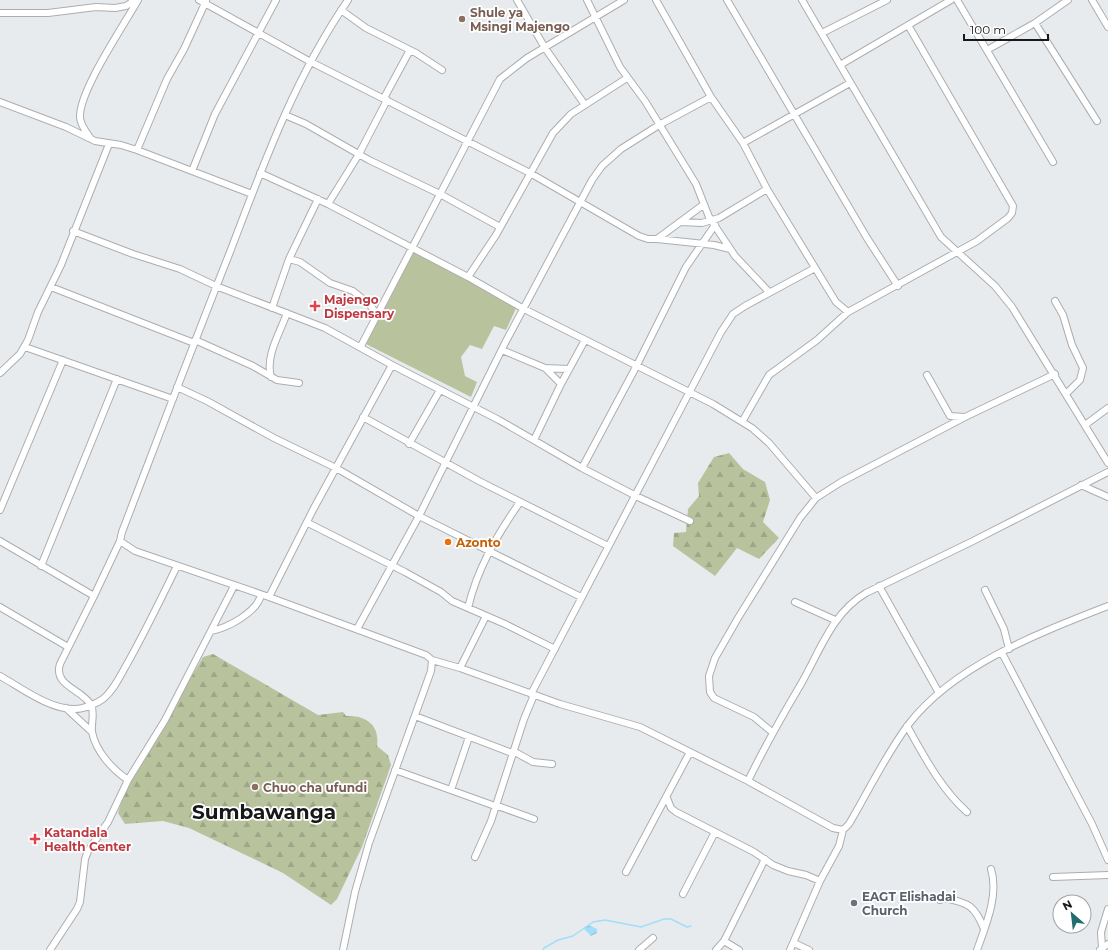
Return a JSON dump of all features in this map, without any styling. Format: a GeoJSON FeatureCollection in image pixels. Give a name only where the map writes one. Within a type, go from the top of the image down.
{"type":"FeatureCollection","features":[{"type":"Feature","properties":{"kind":"street"},"geometry":{"type":"LineString","coordinates":[[0,13],[48,13],[96,7],[115,8],[126,6],[135,0]]}},
{"type":"Feature","properties":{"kind":"street"},"geometry":{"type":"LineString","coordinates":[[91,139],[80,119],[83,103],[99,68],[138,0]]}},
{"type":"Feature","properties":{"kind":"street"},"geometry":{"type":"LineString","coordinates":[[192,171],[215,114],[276,0]]}},
{"type":"Feature","properties":{"kind":"street"},"geometry":{"type":"LineString","coordinates":[[128,780],[115,771],[107,762],[92,732],[93,713],[91,704],[63,682],[59,675],[60,664],[120,541],[122,532],[194,342],[260,173],[285,115],[309,61],[348,0]]}},
{"type":"Feature","properties":{"kind":"street"},"geometry":{"type":"LineString","coordinates":[[517,0],[545,48],[575,94],[585,105]]}},
{"type":"Feature","properties":{"kind":"street"},"geometry":{"type":"LineString","coordinates":[[587,0],[620,67],[696,184],[703,205],[730,249],[769,292]]}},
{"type":"Feature","properties":{"kind":"street"},"geometry":{"type":"LineString","coordinates":[[361,346],[500,78],[545,48],[624,0]]}},
{"type":"Feature","properties":{"kind":"street"},"geometry":{"type":"LineString","coordinates":[[656,0],[711,97],[743,143],[767,189],[787,219],[815,268],[836,302],[848,312]]}},
{"type":"Feature","properties":{"kind":"street"},"geometry":{"type":"LineString","coordinates":[[727,0],[867,238],[898,286]]}},
{"type":"Feature","properties":{"kind":"street"},"geometry":{"type":"LineString","coordinates":[[802,0],[941,237],[995,286],[1012,307],[1055,374],[1108,463]]}},
{"type":"Feature","properties":{"kind":"street"},"geometry":{"type":"LineString","coordinates":[[822,33],[887,0]]}},
{"type":"Feature","properties":{"kind":"street"},"geometry":{"type":"LineString","coordinates":[[840,65],[951,0]]}},
{"type":"Feature","properties":{"kind":"street"},"geometry":{"type":"LineString","coordinates":[[957,0],[1053,162]]}},
{"type":"Feature","properties":{"kind":"street"},"geometry":{"type":"LineString","coordinates":[[987,50],[1035,23],[1068,0]]}},
{"type":"Feature","properties":{"kind":"street"},"geometry":{"type":"LineString","coordinates":[[1092,0],[1108,28]]}},
{"type":"Feature","properties":{"kind":"street"},"geometry":{"type":"LineString","coordinates":[[138,150],[167,79],[184,49],[203,1],[309,61],[530,173],[639,236],[648,239],[700,245],[714,245],[730,249]]}},
{"type":"Feature","properties":{"kind":"street"},"geometry":{"type":"LineString","coordinates":[[341,10],[366,28],[410,50],[442,70]]}},
{"type":"Feature","properties":{"kind":"street"},"geometry":{"type":"LineString","coordinates":[[1035,23],[1097,121]]}},
{"type":"Feature","properties":{"kind":"street"},"geometry":{"type":"LineString","coordinates":[[742,422],[769,375],[817,340],[848,312],[898,286],[977,241],[1008,218],[1012,212],[1013,206],[908,25]]}},
{"type":"Feature","properties":{"kind":"street"},"geometry":{"type":"LineString","coordinates":[[328,204],[359,154],[410,50]]}},
{"type":"Feature","properties":{"kind":"street"},"geometry":{"type":"LineString","coordinates":[[468,277],[500,227],[553,133],[563,120],[627,78]]}},
{"type":"Feature","properties":{"kind":"street"},"geometry":{"type":"LineString","coordinates":[[743,143],[850,83]]}},
{"type":"Feature","properties":{"kind":"street"},"geometry":{"type":"LineString","coordinates":[[357,629],[419,516],[502,350],[582,203],[592,180],[611,156],[659,125],[711,97]]}},
{"type":"Feature","properties":{"kind":"street"},"geometry":{"type":"LineString","coordinates":[[0,102],[91,139],[109,144],[122,145],[138,150],[252,194]]}},
{"type":"Feature","properties":{"kind":"street"},"geometry":{"type":"LineString","coordinates":[[285,115],[306,124],[359,154],[440,194],[500,227]]}},
{"type":"Feature","properties":{"kind":"street"},"geometry":{"type":"LineString","coordinates":[[0,373],[25,347],[38,312],[51,287],[109,144]]}},
{"type":"Feature","properties":{"kind":"street"},"geometry":{"type":"LineString","coordinates":[[260,173],[318,198],[468,277],[524,309],[713,404],[742,422],[769,443],[816,498]]}},
{"type":"Feature","properties":{"kind":"street"},"geometry":{"type":"LineString","coordinates":[[582,468],[637,365],[680,278],[714,223],[767,189]]}},
{"type":"Feature","properties":{"kind":"street"},"geometry":{"type":"LineString","coordinates":[[272,308],[289,259],[318,198]]}},
{"type":"Feature","properties":{"kind":"street"},"geometry":{"type":"LineString","coordinates":[[657,239],[703,205]]}},
{"type":"Feature","properties":{"kind":"street"},"geometry":{"type":"LineString","coordinates":[[681,222],[714,223]]}},
{"type":"Feature","properties":{"kind":"street"},"geometry":{"type":"LineString","coordinates":[[74,231],[133,254],[180,269],[216,286],[325,328],[361,346],[392,365],[473,408],[499,420],[582,468],[634,495],[690,521]]}},
{"type":"Feature","properties":{"kind":"street"},"geometry":{"type":"LineString","coordinates":[[289,259],[300,262],[330,283],[354,291],[378,314]]}},
{"type":"Feature","properties":{"kind":"street"},"geometry":{"type":"LineString","coordinates":[[475,857],[491,821],[532,694],[634,495],[721,332],[733,314],[769,292],[815,268]]}},
{"type":"Feature","properties":{"kind":"street"},"geometry":{"type":"LineString","coordinates":[[51,287],[253,366],[277,380],[299,383]]}},
{"type":"Feature","properties":{"kind":"street"},"geometry":{"type":"LineString","coordinates":[[1055,301],[1063,315],[1072,345],[1083,368],[1080,380],[1066,394]]}},
{"type":"Feature","properties":{"kind":"street"},"geometry":{"type":"LineString","coordinates":[[271,377],[269,364],[270,356],[287,313]]}},
{"type":"Feature","properties":{"kind":"street"},"geometry":{"type":"LineString","coordinates":[[534,440],[568,369],[585,340]]}},
{"type":"Feature","properties":{"kind":"street"},"geometry":{"type":"LineString","coordinates":[[25,347],[173,398]]}},
{"type":"Feature","properties":{"kind":"street"},"geometry":{"type":"LineString","coordinates":[[502,350],[545,368],[568,369]]}},
{"type":"Feature","properties":{"kind":"street"},"geometry":{"type":"LineString","coordinates":[[0,510],[63,360]]}},
{"type":"Feature","properties":{"kind":"street"},"geometry":{"type":"LineString","coordinates":[[269,597],[363,417],[392,365]]}},
{"type":"Feature","properties":{"kind":"street"},"geometry":{"type":"LineString","coordinates":[[545,368],[561,384]]}},
{"type":"Feature","properties":{"kind":"street"},"geometry":{"type":"LineString","coordinates":[[772,732],[754,717],[714,698],[710,692],[709,676],[715,658],[772,561],[800,518],[816,498],[841,482],[965,418],[1055,374]]}},
{"type":"Feature","properties":{"kind":"street"},"geometry":{"type":"LineString","coordinates":[[927,375],[950,416],[965,418]]}},
{"type":"Feature","properties":{"kind":"street"},"geometry":{"type":"LineString","coordinates":[[41,566],[117,379]]}},
{"type":"Feature","properties":{"kind":"street"},"geometry":{"type":"LineString","coordinates":[[177,387],[207,401],[274,438],[336,468],[419,516],[581,597]]}},
{"type":"Feature","properties":{"kind":"street"},"geometry":{"type":"LineString","coordinates":[[409,444],[440,390]]}},
{"type":"Feature","properties":{"kind":"street"},"geometry":{"type":"LineString","coordinates":[[1085,426],[1108,408]]}},
{"type":"Feature","properties":{"kind":"street"},"geometry":{"type":"LineString","coordinates":[[363,417],[445,463],[608,546]]}},
{"type":"Feature","properties":{"kind":"street"},"geometry":{"type":"LineString","coordinates":[[748,781],[772,732],[802,683],[835,620],[851,603],[879,586],[973,542],[1108,472]]}},
{"type":"Feature","properties":{"kind":"street"},"geometry":{"type":"LineString","coordinates":[[1081,485],[1108,497]]}},
{"type":"Feature","properties":{"kind":"street"},"geometry":{"type":"LineString","coordinates":[[468,608],[477,575],[502,528],[520,502]]}},
{"type":"Feature","properties":{"kind":"street"},"geometry":{"type":"LineString","coordinates":[[308,523],[441,592],[452,601],[555,649]]}},
{"type":"Feature","properties":{"kind":"street"},"geometry":{"type":"LineString","coordinates":[[0,541],[94,596]]}},
{"type":"Feature","properties":{"kind":"street"},"geometry":{"type":"LineString","coordinates":[[120,541],[136,551],[357,629],[426,655],[432,660],[460,668],[532,694],[640,727],[748,781],[833,828],[843,830]]}},
{"type":"Feature","properties":{"kind":"street"},"geometry":{"type":"LineString","coordinates":[[0,676],[30,694],[66,708],[74,709],[91,704],[103,698],[118,680],[143,636],[177,566]]}},
{"type":"Feature","properties":{"kind":"street"},"geometry":{"type":"LineString","coordinates":[[50,950],[80,902],[85,859],[91,846],[108,822],[128,780],[165,720],[234,586]]}},
{"type":"Feature","properties":{"kind":"street"},"geometry":{"type":"LineString","coordinates":[[879,586],[939,693]]}},
{"type":"Feature","properties":{"kind":"street"},"geometry":{"type":"LineString","coordinates":[[985,590],[1002,624],[1009,649]]}},
{"type":"Feature","properties":{"kind":"street"},"geometry":{"type":"LineString","coordinates":[[211,631],[235,621],[249,611],[259,600],[261,594]]}},
{"type":"Feature","properties":{"kind":"street"},"geometry":{"type":"LineString","coordinates":[[796,602],[835,620]]}},
{"type":"Feature","properties":{"kind":"street"},"geometry":{"type":"LineString","coordinates":[[790,950],[820,881],[839,846],[843,830],[849,824],[878,772],[908,726],[939,693],[962,676],[1009,649],[1108,606]]}},
{"type":"Feature","properties":{"kind":"street"},"geometry":{"type":"LineString","coordinates":[[0,607],[68,647]]}},
{"type":"Feature","properties":{"kind":"street"},"geometry":{"type":"LineString","coordinates":[[460,668],[486,616]]}},
{"type":"Feature","properties":{"kind":"street"},"geometry":{"type":"LineString","coordinates":[[1002,653],[1092,824],[1108,860]]}},
{"type":"Feature","properties":{"kind":"street"},"geometry":{"type":"LineString","coordinates":[[343,950],[355,892],[369,843],[431,671],[432,660]]}},
{"type":"Feature","properties":{"kind":"street"},"geometry":{"type":"LineString","coordinates":[[66,708],[92,732]]}},
{"type":"Feature","properties":{"kind":"street"},"geometry":{"type":"LineString","coordinates":[[415,716],[513,752],[533,762],[552,764]]}},
{"type":"Feature","properties":{"kind":"street"},"geometry":{"type":"LineString","coordinates":[[908,726],[939,779],[958,804],[967,812]]}},
{"type":"Feature","properties":{"kind":"street"},"geometry":{"type":"LineString","coordinates":[[451,790],[469,737]]}},
{"type":"Feature","properties":{"kind":"street"},"geometry":{"type":"LineString","coordinates":[[626,872],[667,798],[690,752]]}},
{"type":"Feature","properties":{"kind":"street"},"geometry":{"type":"LineString","coordinates":[[396,770],[534,819]]}},
{"type":"Feature","properties":{"kind":"street"},"geometry":{"type":"LineString","coordinates":[[667,798],[672,808],[714,832],[788,871],[806,874],[820,881]]}},
{"type":"Feature","properties":{"kind":"street"},"geometry":{"type":"LineString","coordinates":[[683,894],[714,832]]}},
{"type":"Feature","properties":{"kind":"street"},"geometry":{"type":"LineString","coordinates":[[716,950],[724,941],[765,859]]}},
{"type":"Feature","properties":{"kind":"street"},"geometry":{"type":"LineString","coordinates":[[977,950],[994,888],[991,868]]}},
{"type":"Feature","properties":{"kind":"street"},"geometry":{"type":"LineString","coordinates":[[1053,877],[1108,875]]}},
{"type":"Feature","properties":{"kind":"street"},"geometry":{"type":"LineString","coordinates":[[940,900],[946,898],[973,908],[984,929]]}},
{"type":"Feature","properties":{"kind":"street"},"geometry":{"type":"LineString","coordinates":[[1101,949],[1101,932],[1108,909]]}},
{"type":"Feature","properties":{"kind":"street"},"geometry":{"type":"LineString","coordinates":[[639,950],[653,938]]}},
{"type":"Feature","properties":{"kind":"street"},"geometry":{"type":"LineString","coordinates":[[724,941],[739,950]]}},
{"type":"Feature","properties":{"kind":"street"},"geometry":{"type":"LineString","coordinates":[[794,943],[809,950]]}},
{"type":"Feature","properties":{"kind":"street"},"geometry":{"type":"LineString","coordinates":[[1101,949],[1108,944]]}},
{"type":"Feature","properties":{"kind":"green space"},"geometry":{"type":"Polygon","coordinates":[[[415,250],[518,304],[506,330],[494,326],[482,349],[470,345],[461,357],[465,376],[477,382],[471,397],[366,344],[415,250]]]}},
{"type":"Feature","properties":{"kind":"green space"},"geometry":{"type":"Polygon","coordinates":[[[729,453],[743,469],[765,482],[770,500],[763,522],[779,538],[759,559],[737,548],[715,576],[673,546],[674,533],[686,532],[688,509],[699,496],[698,483],[714,457],[729,453]]]}},
{"type":"Feature","properties":{"kind":"green space","name":"Chuo cha ufundi"},"geometry":{"type":"Polygon","coordinates":[[[213,654],[318,715],[343,712],[346,716],[360,717],[374,727],[377,746],[388,755],[391,765],[362,847],[337,899],[331,905],[283,873],[189,828],[163,821],[125,824],[118,813],[124,792],[203,657],[213,654]]]}},
{"type":"Feature","properties":{"kind":"water"},"geometry":{"type":"Polygon","coordinates":[[[589,925],[597,929],[597,933],[591,936],[583,928],[589,925]]]}},
{"type":"Feature","properties":{"kind":"waterway"},"geometry":{"type":"LineString","coordinates":[[543,950],[558,940],[573,936],[593,922],[605,920],[641,927],[664,919],[671,919],[687,927],[691,926]]}},
{"type":"Feature","properties":{"kind":"place","name":"Shule ya Msingi Majengo"},"geometry":{"type":"Point","coordinates":[462,19]}},
{"type":"Feature","properties":{"kind":"place","name":"Majengo Dispensary"},"geometry":{"type":"Point","coordinates":[315,306]}},
{"type":"Feature","properties":{"kind":"place","name":"Azonto"},"geometry":{"type":"Point","coordinates":[448,542]}},
{"type":"Feature","properties":{"kind":"place","name":"Chuo cha ufundi"},"geometry":{"type":"Point","coordinates":[255,787]}},
{"type":"Feature","properties":{"kind":"place","name":"Katandala Health Center"},"geometry":{"type":"Point","coordinates":[35,839]}},
{"type":"Feature","properties":{"kind":"place","name":"EAGT Elishadai Church"},"geometry":{"type":"Point","coordinates":[854,903]}},
{"type":"Feature","properties":{"kind":"district","name":"Sumbawanga"},"geometry":{"type":"Point","coordinates":[264,812]}}]}
